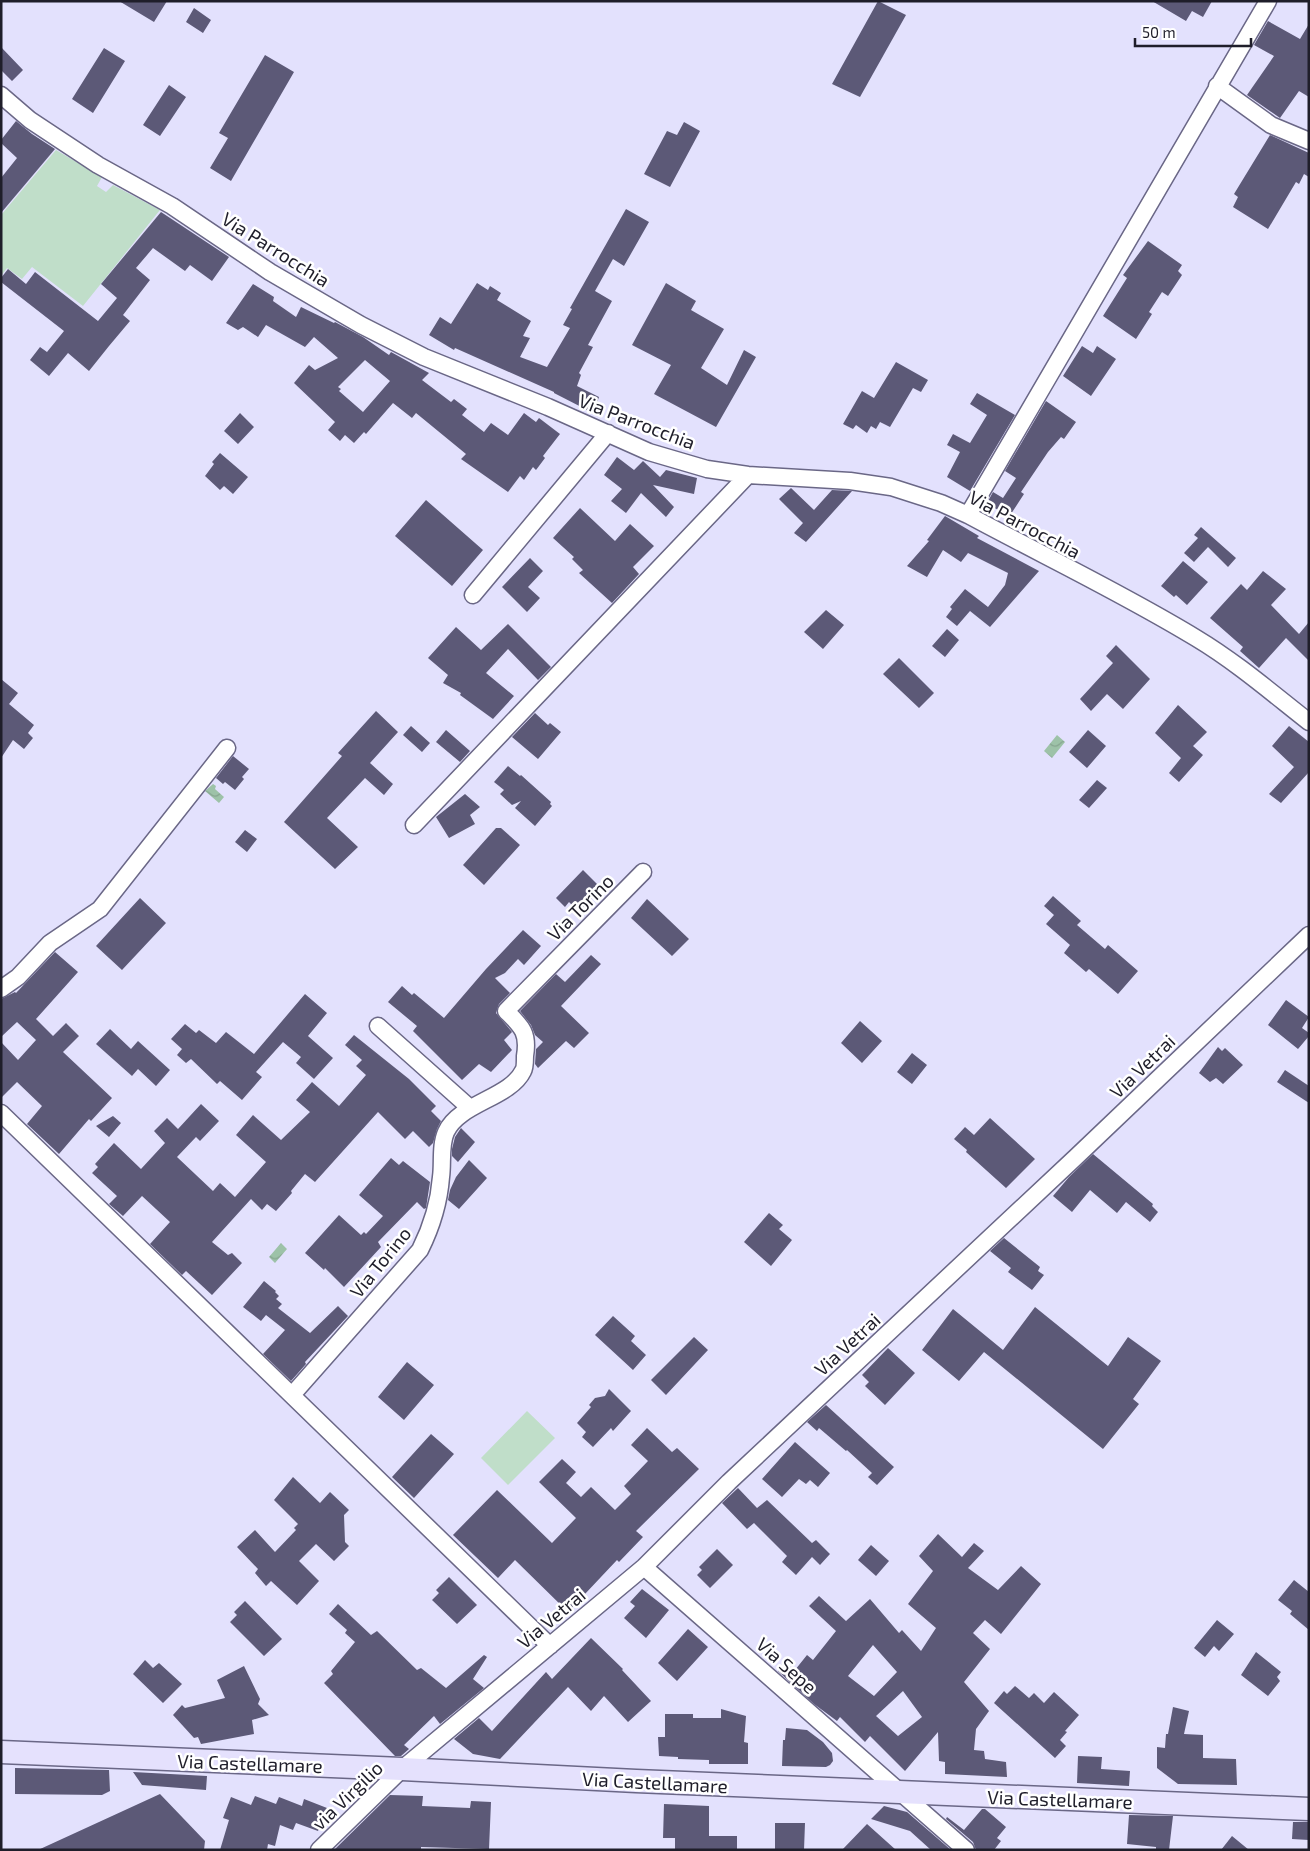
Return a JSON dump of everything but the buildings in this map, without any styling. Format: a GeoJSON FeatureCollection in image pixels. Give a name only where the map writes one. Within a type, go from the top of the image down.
{"type":"FeatureCollection","features":[{"type":"Feature","properties":{"kind":"main road","name":"Via Castellamare"},"geometry":{"type":"LineString","coordinates":[[1,1752],[900,1793],[1309,1809]]}},
{"type":"Feature","properties":{"kind":"street"},"geometry":{"type":"LineString","coordinates":[[968,515],[1268,1]]}},
{"type":"Feature","properties":{"kind":"street"},"geometry":{"type":"LineString","coordinates":[[1217,86],[1270,125],[1309,141]]}},
{"type":"Feature","properties":{"kind":"street","name":"Via Parrocchia"},"geometry":{"type":"LineString","coordinates":[[1,95],[30,120],[98,166],[172,206],[270,272],[362,325],[424,357],[548,407],[650,452],[707,469],[748,475],[850,481],[891,488],[941,503],[968,515],[1197,638],[1309,722]]}},
{"type":"Feature","properties":{"kind":"street"},"geometry":{"type":"LineString","coordinates":[[473,595],[608,433]]}},
{"type":"Feature","properties":{"kind":"street"},"geometry":{"type":"LineString","coordinates":[[414,825],[748,475]]}},
{"type":"Feature","properties":{"kind":"street"},"geometry":{"type":"LineString","coordinates":[[1,989],[18,977],[50,943],[100,909],[227,748]]}},
{"type":"Feature","properties":{"kind":"street","name":"Via Torino"},"geometry":{"type":"LineString","coordinates":[[292,1395],[420,1250],[432,1228],[438,1202],[446,1132],[470,1108],[510,1086],[523,1071],[526,1053],[524,1029],[506,1011],[643,872]]}},
{"type":"Feature","properties":{"kind":"street","name":"Via Vetrai"},"geometry":{"type":"LineString","coordinates":[[402,1769],[644,1567],[729,1482],[1069,1164],[1309,935]]}},
{"type":"Feature","properties":{"kind":"street"},"geometry":{"type":"LineString","coordinates":[[378,1026],[470,1108]]}},
{"type":"Feature","properties":{"kind":"street"},"geometry":{"type":"LineString","coordinates":[[1,1112],[550,1646]]}},
{"type":"Feature","properties":{"kind":"street","name":"Via Sepe"},"geometry":{"type":"LineString","coordinates":[[644,1567],[966,1850]]}},
{"type":"Feature","properties":{"kind":"street","name":"via Virgilio"},"geometry":{"type":"LineString","coordinates":[[319,1850],[402,1769]]}},
{"type":"Feature","properties":{"kind":"shaded area"},"geometry":{"type":"Polygon","coordinates":[[[56,150],[102,177],[97,186],[106,192],[113,185],[160,210],[83,306],[32,267],[22,279],[7,268],[1,276],[1,215],[56,150]]]}},
{"type":"Feature","properties":{"kind":"shaded area"},"geometry":{"type":"Polygon","coordinates":[[[527,1411],[555,1438],[508,1485],[481,1458],[527,1411]]]}},
{"type":"Feature","properties":{"kind":"water"},"geometry":{"type":"Polygon","coordinates":[[[1057,735],[1065,742],[1052,758],[1044,751],[1057,735]]]}},
{"type":"Feature","properties":{"kind":"water"},"geometry":{"type":"Polygon","coordinates":[[[213,784],[216,786],[215,789],[224,797],[219,803],[205,791],[213,784]]]}},
{"type":"Feature","properties":{"kind":"water"},"geometry":{"type":"Polygon","coordinates":[[[281,1243],[287,1249],[275,1263],[269,1257],[281,1243]]]}}]}
